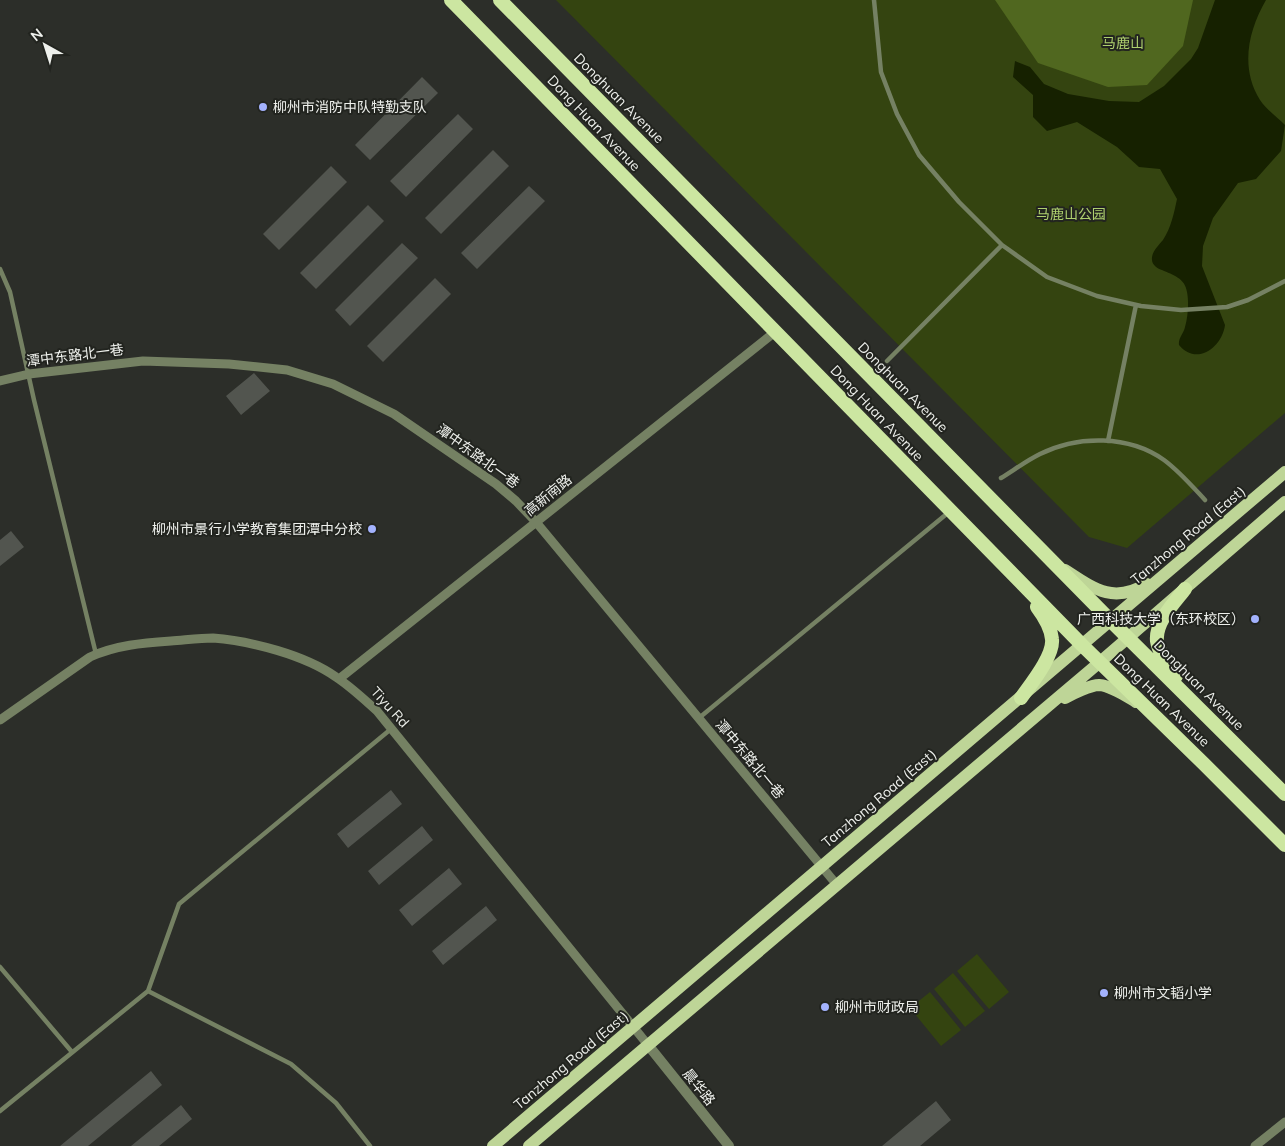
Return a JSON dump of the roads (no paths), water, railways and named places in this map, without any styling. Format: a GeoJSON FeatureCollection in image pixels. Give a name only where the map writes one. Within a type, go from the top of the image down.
{"type":"FeatureCollection","features":[{"type":"Feature","properties":{"kind":"highway","name":"Dong Huan Avenue"},"geometry":{"type":"LineString","coordinates":[[451,0],[1082,645],[1285,844]]}},
{"type":"Feature","properties":{"kind":"highway","name":"Donghuan Avenue"},"geometry":{"type":"LineString","coordinates":[[500,0],[1111,621],[1285,794]]}},
{"type":"Feature","properties":{"kind":"highway"},"geometry":{"type":"LineString","coordinates":[[1021,583],[1043,616],[1053,640],[1045,665],[1021,698]]}},
{"type":"Feature","properties":{"kind":"highway"},"geometry":{"type":"LineString","coordinates":[[1185,589],[1162,618],[1157,640],[1163,657],[1191,700]]}},
{"type":"Feature","properties":{"kind":"main road","name":"Tanzhong Road (East)"},"geometry":{"type":"LineString","coordinates":[[493,1146],[1285,472]]}},
{"type":"Feature","properties":{"kind":"main road"},"geometry":{"type":"LineString","coordinates":[[529,1146],[1039,714],[1285,502]]}},
{"type":"Feature","properties":{"kind":"main road"},"geometry":{"type":"LineString","coordinates":[[1054,563],[1095,589],[1116,594],[1137,589],[1170,570]]}},
{"type":"Feature","properties":{"kind":"main road"},"geometry":{"type":"LineString","coordinates":[[1039,714],[1073,694],[1098,685],[1120,692],[1149,710]]}},
{"type":"Feature","properties":{"kind":"street","name":"高新南路"},"geometry":{"type":"LineString","coordinates":[[340,679],[774,332]]}},
{"type":"Feature","properties":{"kind":"street","name":"潭中东路北一巷"},"geometry":{"type":"LineString","coordinates":[[0,381],[29,374],[143,361],[229,364],[287,370],[333,384],[394,414],[496,484],[536,522],[837,885]]}},
{"type":"Feature","properties":{"kind":"street","name":"Tiyu Rd"},"geometry":{"type":"LineString","coordinates":[[0,720],[49,684],[96,654],[136,643],[212,638],[232,640],[271,648],[309,663],[340,679],[356,691],[377,712],[648,1046]]}},
{"type":"Feature","properties":{"kind":"street","name":"晨华路"},"geometry":{"type":"LineString","coordinates":[[648,1046],[729,1146]]}},
{"type":"Feature","properties":{"kind":"street"},"geometry":{"type":"LineString","coordinates":[[1256,1146],[1285,1122]]}},
{"type":"Feature","properties":{"kind":"lane"},"geometry":{"type":"LineString","coordinates":[[874,0],[881,72],[897,114],[919,155],[959,202],[1002,246],[1047,277],[1097,296],[1136,305],[1181,310],[1226,307],[1248,300],[1285,281]]}},
{"type":"Feature","properties":{"kind":"lane"},"geometry":{"type":"LineString","coordinates":[[886,361],[1002,246]]}},
{"type":"Feature","properties":{"kind":"lane"},"geometry":{"type":"LineString","coordinates":[[0,269],[10,292],[96,654]]}},
{"type":"Feature","properties":{"kind":"lane"},"geometry":{"type":"LineString","coordinates":[[1108,441],[1136,305]]}},
{"type":"Feature","properties":{"kind":"lane"},"geometry":{"type":"LineString","coordinates":[[1001,478],[1040,454],[1068,444],[1092,440],[1117,441],[1145,448],[1158,456],[1182,476],[1205,500]]}},
{"type":"Feature","properties":{"kind":"lane"},"geometry":{"type":"LineString","coordinates":[[699,718],[950,511]]}},
{"type":"Feature","properties":{"kind":"lane"},"geometry":{"type":"LineString","coordinates":[[0,1111],[148,991],[179,904],[391,729]]}},
{"type":"Feature","properties":{"kind":"lane"},"geometry":{"type":"LineString","coordinates":[[0,967],[72,1052]]}},
{"type":"Feature","properties":{"kind":"lane"},"geometry":{"type":"LineString","coordinates":[[148,991],[291,1064],[336,1104],[370,1146]]}},
{"type":"Feature","properties":{"kind":"place","name":"柳州市消防中队特勤支队"},"geometry":{"type":"Point","coordinates":[263,107]}},
{"type":"Feature","properties":{"kind":"place","name":"柳州市景行小学教育集团潭中分校"},"geometry":{"type":"Point","coordinates":[372,529]}},
{"type":"Feature","properties":{"kind":"place","name":"广西科技大学（东环校区）"},"geometry":{"type":"Point","coordinates":[1255,619]}},
{"type":"Feature","properties":{"kind":"place","name":"柳州市文韬小学"},"geometry":{"type":"Point","coordinates":[1104,993]}},
{"type":"Feature","properties":{"kind":"place","name":"柳州市财政局"},"geometry":{"type":"Point","coordinates":[825,1007]}},
{"type":"Feature","properties":{"kind":"park label","name":"马鹿山"},"geometry":{"type":"Point","coordinates":[1123,43]}},
{"type":"Feature","properties":{"kind":"park label","name":"马鹿山公园"},"geometry":{"type":"Point","coordinates":[1071,214]}}]}
